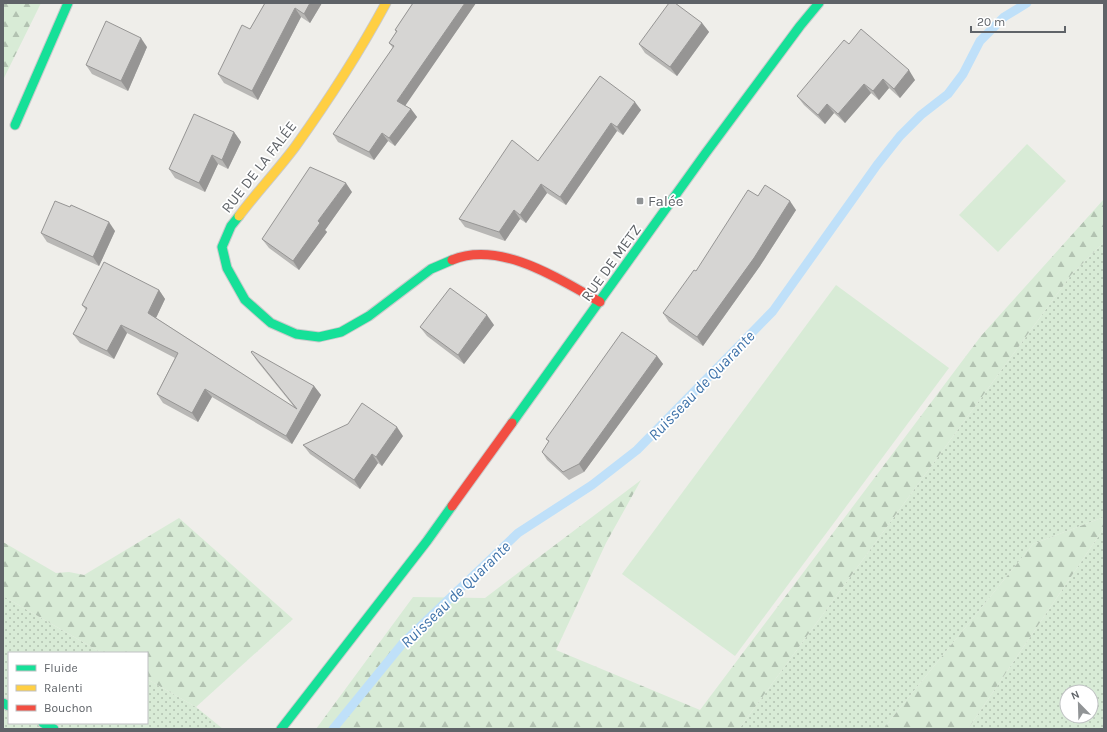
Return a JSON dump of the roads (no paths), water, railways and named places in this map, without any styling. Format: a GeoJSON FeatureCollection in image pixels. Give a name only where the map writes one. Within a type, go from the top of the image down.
{"type":"FeatureCollection","features":[{"type":"Feature","properties":{"kind":"main road"},"geometry":{"type":"LineString","coordinates":[[15,125],[68,3]]}},
{"type":"Feature","properties":{"kind":"main road","name":"RUE DE LA FALÉE"},"geometry":{"type":"LineString","coordinates":[[386,3],[372,29],[324,105],[294,148],[247,204],[231,226],[222,247],[227,268],[245,300],[271,323],[296,334],[319,337],[341,332],[370,316],[431,269],[460,257],[484,255],[507,258],[546,272],[600,302]]}},
{"type":"Feature","properties":{"kind":"main road","name":"RUE DE METZ"},"geometry":{"type":"LineString","coordinates":[[281,729],[427,540],[714,142],[800,26],[819,3]]}},
{"type":"Feature","properties":{"kind":"main road"},"geometry":{"type":"LineString","coordinates":[[45,724],[54,729]]}},
{"type":"Feature","properties":{"kind":"waterway","name":"Ruisseau de Quarante"},"geometry":{"type":"LineString","coordinates":[[333,729],[403,643],[518,533],[592,485],[637,450],[773,311],[877,165],[900,136],[921,115],[948,94],[963,74],[980,41],[1004,17],[1027,3]]}},
{"type":"Feature","properties":{"kind":"place","name":"Falée"},"geometry":{"type":"Point","coordinates":[640,201]}}]}
